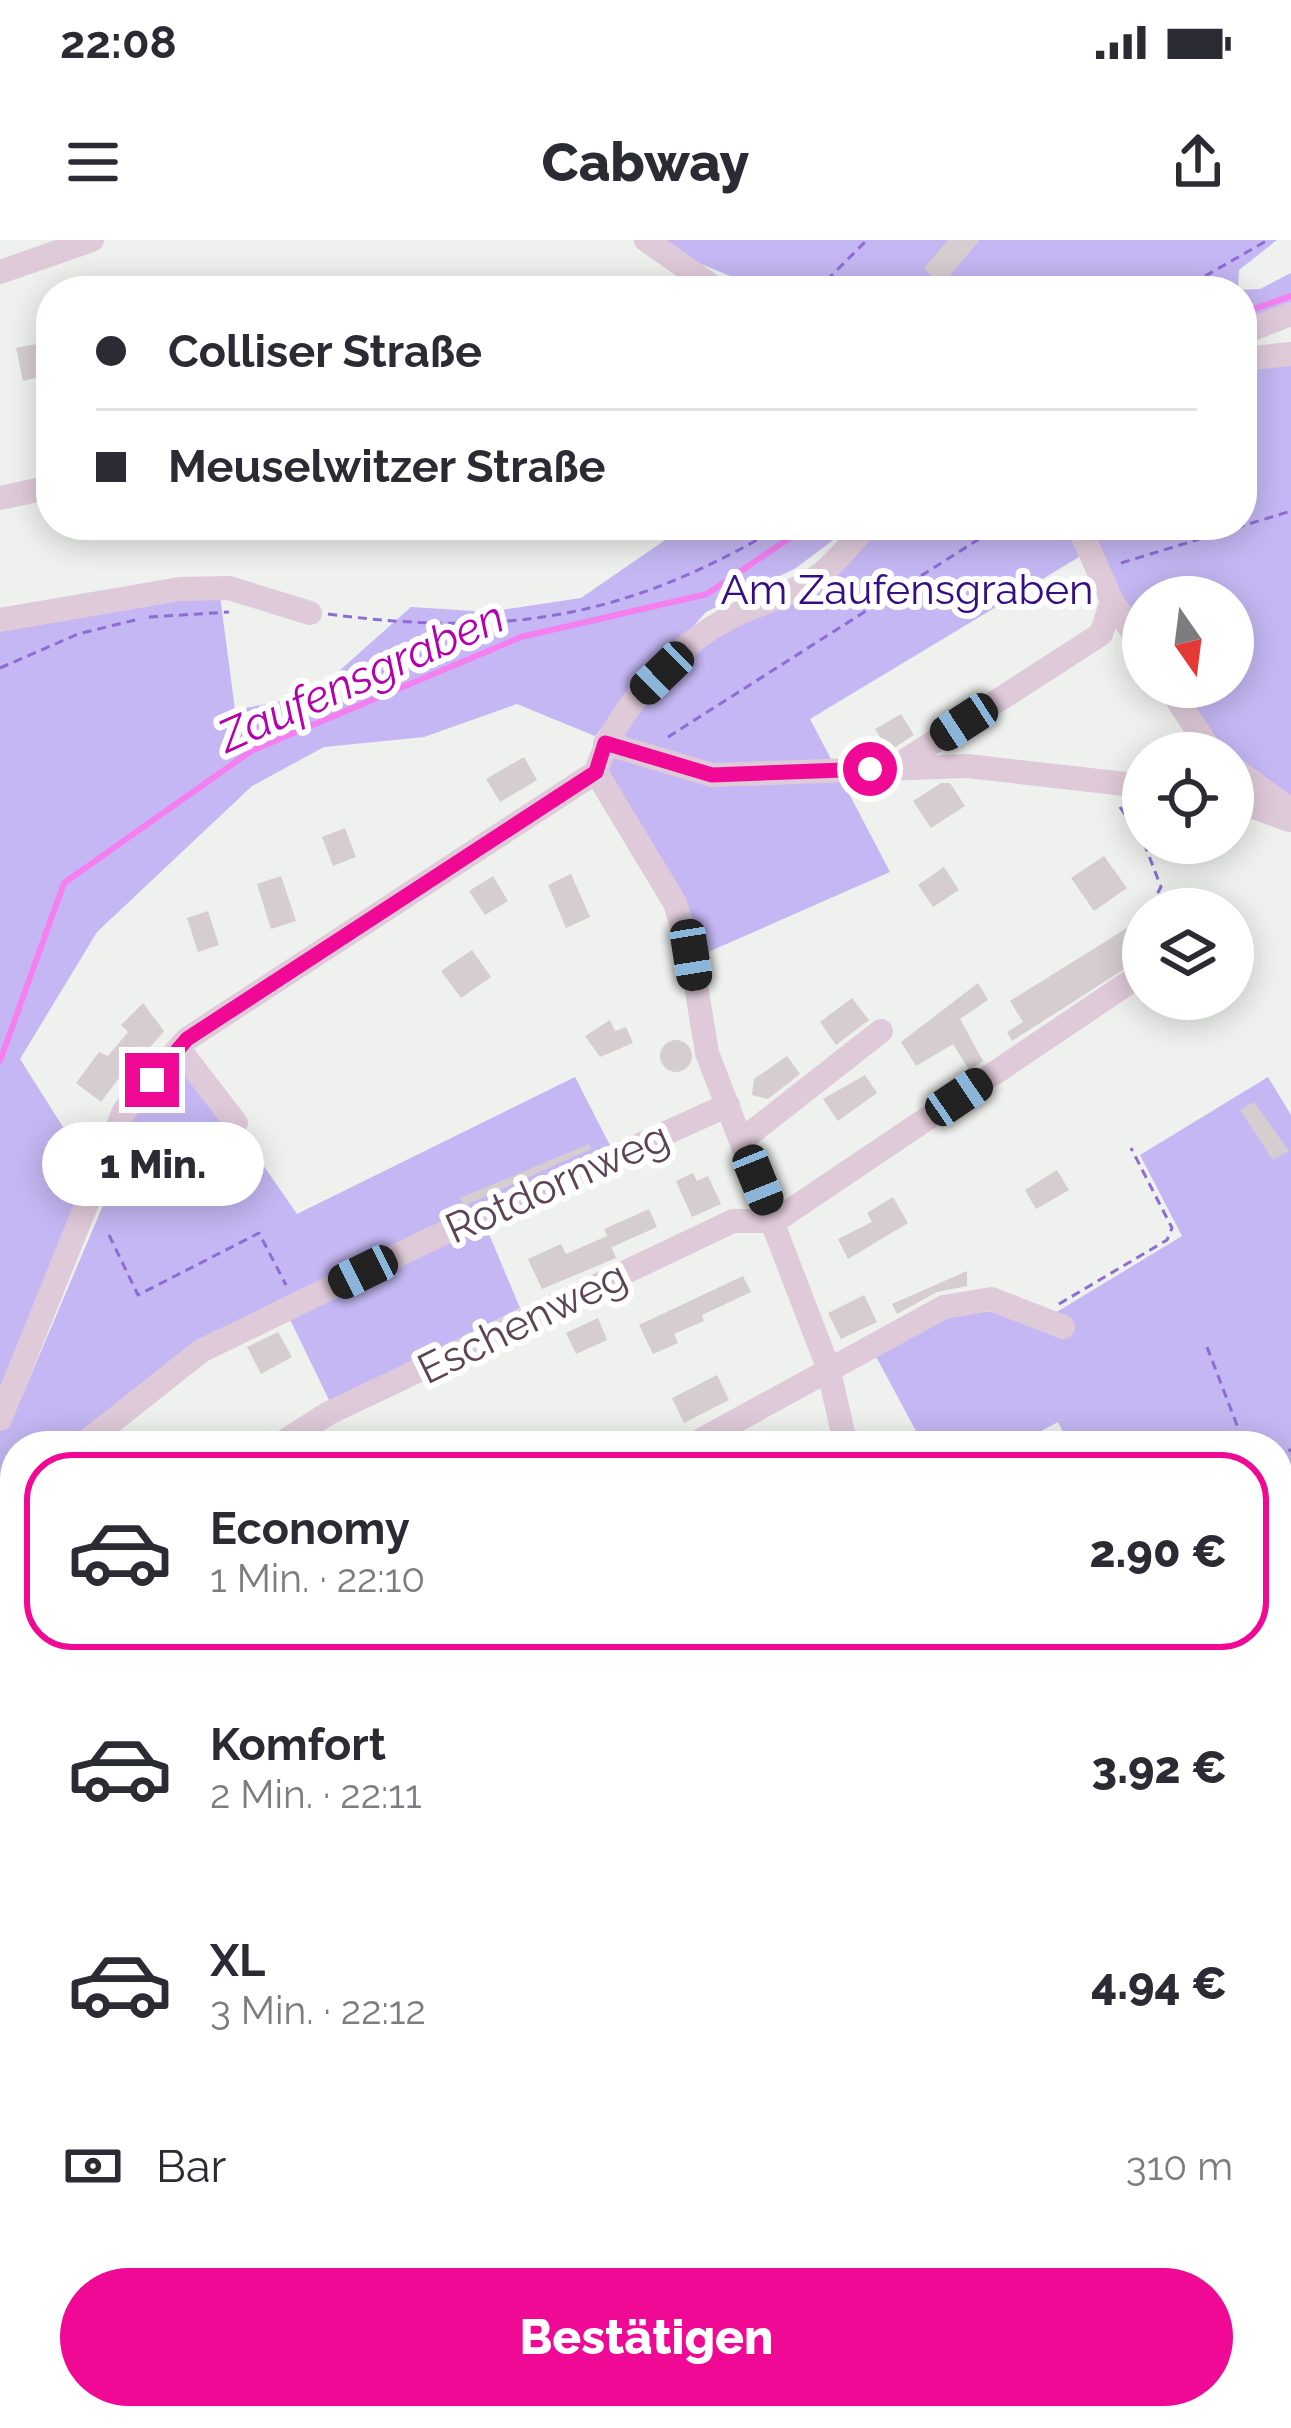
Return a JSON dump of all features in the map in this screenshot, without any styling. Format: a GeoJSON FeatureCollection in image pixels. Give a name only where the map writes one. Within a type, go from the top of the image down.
{"type":"FeatureCollection","features":[{"type":"Feature","properties":{"kind":"street"},"geometry":{"type":"LineString","coordinates":[[0,272],[92,240]]}},
{"type":"Feature","properties":{"kind":"street"},"geometry":{"type":"LineString","coordinates":[[646,240],[698,276]]}},
{"type":"Feature","properties":{"kind":"street"},"geometry":{"type":"LineString","coordinates":[[1257,327],[1291,314]]}},
{"type":"Feature","properties":{"kind":"street"},"geometry":{"type":"LineString","coordinates":[[1257,357],[1291,354]]}},
{"type":"Feature","properties":{"kind":"street"},"geometry":{"type":"LineString","coordinates":[[0,497],[36,490]]}},
{"type":"Feature","properties":{"kind":"street"},"geometry":{"type":"LineString","coordinates":[[0,1419],[124,1111],[179,1048],[596,772],[605,743],[642,692],[682,653],[727,619],[818,577],[854,540]]}},
{"type":"Feature","properties":{"kind":"street"},"geometry":{"type":"LineString","coordinates":[[1084,540],[1122,616]]}},
{"type":"Feature","properties":{"kind":"street"},"geometry":{"type":"LineString","coordinates":[[0,620],[180,589],[229,588],[310,613]]}},
{"type":"Feature","properties":{"kind":"street"},"geometry":{"type":"LineString","coordinates":[[896,766],[1101,634],[1112,601]]}},
{"type":"Feature","properties":{"kind":"street"},"geometry":{"type":"LineString","coordinates":[[605,743],[712,775],[967,766],[1122,784]]}},
{"type":"Feature","properties":{"kind":"street"},"geometry":{"type":"LineString","coordinates":[[596,772],[675,903],[691,955],[707,1053],[828,1367],[843,1431]]}},
{"type":"Feature","properties":{"kind":"street"},"geometry":{"type":"LineString","coordinates":[[1254,783],[1291,810]]}},
{"type":"Feature","properties":{"kind":"street"},"geometry":{"type":"LineString","coordinates":[[1254,807],[1291,820]]}},
{"type":"Feature","properties":{"kind":"street"},"geometry":{"type":"LineString","coordinates":[[775,1221],[1122,988]]}},
{"type":"Feature","properties":{"kind":"street"},"geometry":{"type":"LineString","coordinates":[[742,1140],[881,1031]]}},
{"type":"Feature","properties":{"kind":"street"},"geometry":{"type":"LineString","coordinates":[[179,1048],[236,1123]]}},
{"type":"Feature","properties":{"kind":"street","name":"Rotdornweg"},"geometry":{"type":"LineString","coordinates":[[100,1431],[201,1352],[728,1105]]}},
{"type":"Feature","properties":{"kind":"street","name":"Eschenweg"},"geometry":{"type":"LineString","coordinates":[[301,1431],[329,1413],[733,1221],[775,1221]]}},
{"type":"Feature","properties":{"kind":"street"},"geometry":{"type":"LineString","coordinates":[[717,1431],[944,1307],[991,1299],[1063,1328]]}},
{"type":"Feature","properties":{"kind":"path"},"geometry":{"type":"LineString","coordinates":[[831,276],[867,240]]}},
{"type":"Feature","properties":{"kind":"path"},"geometry":{"type":"LineString","coordinates":[[1205,276],[1268,240]]}},
{"type":"Feature","properties":{"kind":"path"},"geometry":{"type":"LineString","coordinates":[[1257,521],[1291,511]]}},
{"type":"Feature","properties":{"kind":"path"},"geometry":{"type":"LineString","coordinates":[[310,613],[482,624],[558,618],[684,580],[756,540]]}},
{"type":"Feature","properties":{"kind":"path"},"geometry":{"type":"LineString","coordinates":[[641,754],[977,540]]}},
{"type":"Feature","properties":{"kind":"path"},"geometry":{"type":"LineString","coordinates":[[1096,570],[1195,540]]}},
{"type":"Feature","properties":{"kind":"path"},"geometry":{"type":"LineString","coordinates":[[0,668],[78,634],[143,618],[244,611]]}},
{"type":"Feature","properties":{"kind":"path"},"geometry":{"type":"LineString","coordinates":[[1037,1317],[1167,1240],[1172,1228],[1131,1148]]}},
{"type":"Feature","properties":{"kind":"path"},"geometry":{"type":"LineString","coordinates":[[109,1234],[138,1294],[260,1233],[296,1305]]}},
{"type":"Feature","properties":{"kind":"path"},"geometry":{"type":"LineString","coordinates":[[1208,1347],[1239,1431]]}},
{"type":"Feature","properties":{"kind":"green space"},"geometry":{"type":"Polygon","coordinates":[[[657,240],[1277,240],[1239,270],[1239,276],[730,276],[657,240]]]}},
{"type":"Feature","properties":{"kind":"green space"},"geometry":{"type":"Polygon","coordinates":[[[1291,273],[1291,303],[1257,316],[1257,289],[1291,273]]]}},
{"type":"Feature","properties":{"kind":"green space"},"geometry":{"type":"Polygon","coordinates":[[[1291,361],[1291,803],[1254,772],[1254,732],[1206,732],[1190,708],[1254,708],[1254,576],[1122,576],[1122,600],[1089,540],[1257,540],[1257,364],[1291,361]]]}},
{"type":"Feature","properties":{"kind":"green space"},"geometry":{"type":"Polygon","coordinates":[[[665,540],[833,540],[796,568],[706,612],[595,736],[517,704],[424,737],[324,747],[252,786],[97,932],[20,1059],[92,1173],[0,1402],[0,627],[151,600],[220,596],[235,710],[312,695],[411,607],[489,612],[581,598],[665,540]]]}},
{"type":"Feature","properties":{"kind":"green space","name":"Am Zaufensgraben"},"geometry":{"type":"Polygon","coordinates":[[[856,540],[1074,540],[1079,557],[810,719],[890,872],[699,956],[605,767],[621,733],[647,699],[682,665],[765,601],[856,540]]]}},
{"type":"Feature","properties":{"kind":"green space"},"geometry":{"type":"Polygon","coordinates":[[[186,1054],[297,1214],[575,1077],[620,1165],[486,1227],[520,1308],[331,1404],[280,1299],[195,1347],[88,1431],[0,1431],[0,1404],[17,1408],[107,1196],[136,1110],[186,1054]]]}},
{"type":"Feature","properties":{"kind":"green space"},"geometry":{"type":"Polygon","coordinates":[[[1268,1077],[1291,1115],[1291,1431],[1062,1431],[1058,1422],[1041,1431],[916,1431],[872,1349],[958,1310],[1050,1316],[1182,1236],[1140,1155],[1268,1077]]]}},
{"type":"Feature","properties":{"kind":"building"},"geometry":{"type":"Polygon","coordinates":[[[948,240],[980,240],[949,276],[932,276],[924,268],[948,240]]]}},
{"type":"Feature","properties":{"kind":"building"},"geometry":{"type":"Polygon","coordinates":[[[36,344],[36,378],[23,381],[16,348],[36,344]]]}},
{"type":"Feature","properties":{"kind":"building"},"geometry":{"type":"Polygon","coordinates":[[[901,714],[914,735],[889,751],[875,729],[901,714]]]}},
{"type":"Feature","properties":{"kind":"building"},"geometry":{"type":"Polygon","coordinates":[[[524,757],[537,780],[500,802],[486,779],[524,757]]]}},
{"type":"Feature","properties":{"kind":"building"},"geometry":{"type":"Polygon","coordinates":[[[941,783],[950,783],[965,806],[931,828],[913,801],[941,783]]]}},
{"type":"Feature","properties":{"kind":"building"},"geometry":{"type":"Polygon","coordinates":[[[345,828],[356,857],[333,866],[322,837],[345,828]]]}},
{"type":"Feature","properties":{"kind":"building"},"geometry":{"type":"Polygon","coordinates":[[[1104,856],[1127,888],[1094,911],[1071,878],[1104,856]]]}},
{"type":"Feature","properties":{"kind":"building"},"geometry":{"type":"Polygon","coordinates":[[[944,867],[959,890],[933,907],[918,885],[944,867]]]}},
{"type":"Feature","properties":{"kind":"building"},"geometry":{"type":"Polygon","coordinates":[[[571,874],[590,917],[566,928],[548,885],[571,874]]]}},
{"type":"Feature","properties":{"kind":"building"},"geometry":{"type":"Polygon","coordinates":[[[281,876],[296,921],[271,929],[257,884],[281,876]]]}},
{"type":"Feature","properties":{"kind":"building"},"geometry":{"type":"Polygon","coordinates":[[[493,876],[508,901],[485,915],[469,891],[493,876]]]}},
{"type":"Feature","properties":{"kind":"building"},"geometry":{"type":"Polygon","coordinates":[[[208,911],[219,945],[198,952],[187,918],[208,911]]]}},
{"type":"Feature","properties":{"kind":"building"},"geometry":{"type":"Polygon","coordinates":[[[1122,931],[1122,970],[1012,1041],[1007,1032],[1023,1022],[1010,1001],[1122,931]]]}},
{"type":"Feature","properties":{"kind":"building"},"geometry":{"type":"Polygon","coordinates":[[[472,950],[491,977],[461,998],[441,971],[472,950]]]}},
{"type":"Feature","properties":{"kind":"building"},"geometry":{"type":"Polygon","coordinates":[[[978,983],[988,1000],[960,1019],[983,1061],[969,1070],[953,1044],[916,1066],[901,1042],[978,983]]]}},
{"type":"Feature","properties":{"kind":"building"},"geometry":{"type":"Polygon","coordinates":[[[852,998],[869,1020],[836,1045],[820,1022],[852,998]]]}},
{"type":"Feature","properties":{"kind":"building"},"geometry":{"type":"Polygon","coordinates":[[[143,1003],[164,1031],[147,1051],[143,1046],[101,1102],[76,1083],[99,1052],[108,1056],[128,1032],[121,1025],[143,1003]]]}},
{"type":"Feature","properties":{"kind":"building"},"geometry":{"type":"Polygon","coordinates":[[[610,1020],[615,1031],[626,1027],[633,1043],[600,1057],[585,1036],[610,1020]]]}},
{"type":"Feature","properties":{"kind":"building"},"geometry":{"type":"Polygon","coordinates":[[[676,1040],[687,1045],[692,1056],[687,1067],[676,1072],[665,1067],[660,1056],[665,1045],[676,1040]]]}},
{"type":"Feature","properties":{"kind":"building"},"geometry":{"type":"Polygon","coordinates":[[[787,1056],[800,1074],[768,1099],[752,1095],[754,1079],[787,1056]]]}},
{"type":"Feature","properties":{"kind":"building"},"geometry":{"type":"Polygon","coordinates":[[[865,1075],[877,1093],[838,1121],[823,1099],[865,1075]]]}},
{"type":"Feature","properties":{"kind":"building"},"geometry":{"type":"Polygon","coordinates":[[[1254,1102],[1289,1151],[1273,1160],[1240,1110],[1254,1102]]]}},
{"type":"Feature","properties":{"kind":"building"},"geometry":{"type":"Polygon","coordinates":[[[589,1144],[591,1149],[464,1206],[460,1198],[589,1144]]]}},
{"type":"Feature","properties":{"kind":"building"},"geometry":{"type":"Polygon","coordinates":[[[1057,1170],[1069,1190],[1036,1209],[1025,1190],[1057,1170]]]}},
{"type":"Feature","properties":{"kind":"building"},"geometry":{"type":"Polygon","coordinates":[[[693,1173],[697,1181],[708,1176],[721,1204],[692,1217],[676,1181],[693,1173]]]}},
{"type":"Feature","properties":{"kind":"building"},"geometry":{"type":"Polygon","coordinates":[[[893,1197],[908,1223],[848,1259],[838,1239],[872,1222],[867,1213],[893,1197]]]}},
{"type":"Feature","properties":{"kind":"building"},"geometry":{"type":"Polygon","coordinates":[[[649,1209],[657,1227],[612,1247],[604,1229],[649,1209]]]}},
{"type":"Feature","properties":{"kind":"building"},"geometry":{"type":"Polygon","coordinates":[[[607,1236],[616,1258],[542,1289],[528,1259],[561,1244],[566,1254],[607,1236]]]}},
{"type":"Feature","properties":{"kind":"building"},"geometry":{"type":"Polygon","coordinates":[[[967,1271],[967,1286],[937,1292],[897,1314],[892,1304],[967,1271]]]}},
{"type":"Feature","properties":{"kind":"building"},"geometry":{"type":"Polygon","coordinates":[[[743,1276],[751,1292],[702,1315],[704,1321],[674,1334],[678,1343],[653,1354],[639,1325],[743,1276]]]}},
{"type":"Feature","properties":{"kind":"building"},"geometry":{"type":"Polygon","coordinates":[[[864,1295],[877,1322],[841,1339],[828,1313],[864,1295]]]}},
{"type":"Feature","properties":{"kind":"building"},"geometry":{"type":"Polygon","coordinates":[[[598,1318],[607,1340],[576,1354],[566,1333],[598,1318]]]}},
{"type":"Feature","properties":{"kind":"building"},"geometry":{"type":"Polygon","coordinates":[[[278,1332],[292,1357],[261,1374],[247,1347],[278,1332]]]}},
{"type":"Feature","properties":{"kind":"building"},"geometry":{"type":"Polygon","coordinates":[[[717,1375],[729,1400],[684,1423],[672,1398],[717,1375]]]}},
{"type":"Feature","properties":{"kind":"waterway","name":"Zaufensgraben"},"geometry":{"type":"LineString","coordinates":[[1257,308],[1291,296]]}},
{"type":"Feature","properties":{"kind":"waterway","name":"Zaufensgraben"},"geometry":{"type":"LineString","coordinates":[[0,1061],[64,883],[251,751],[521,637],[707,594],[787,540]]}},
{"type":"Feature","properties":{"kind":"route"},"geometry":{"type":"LineString","coordinates":[[152,1080],[187,1039],[596,772],[605,743],[712,775],[870,769]]}}]}
